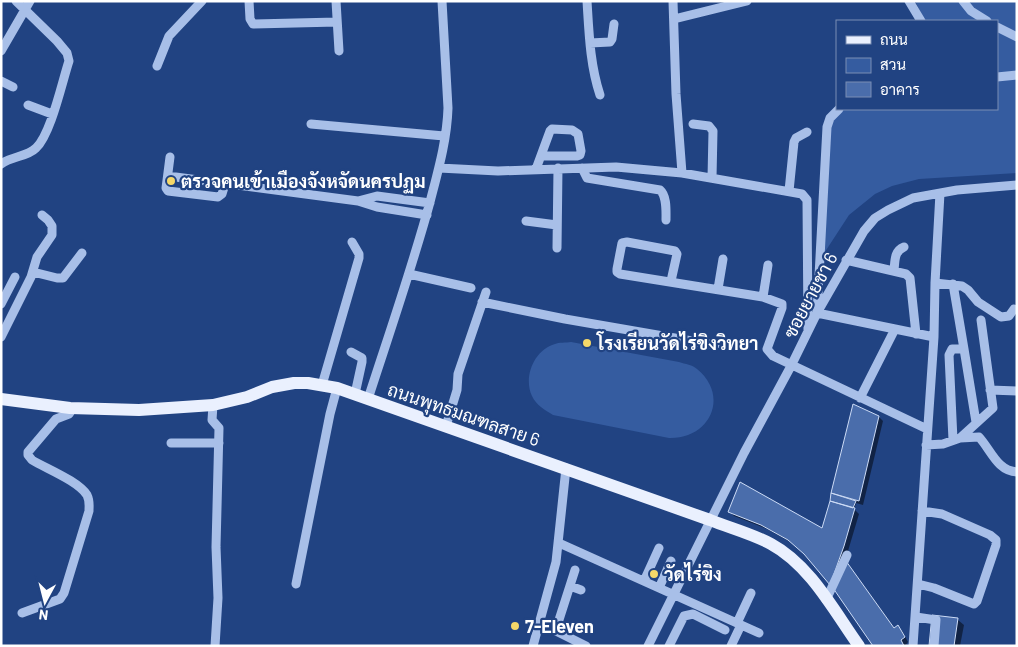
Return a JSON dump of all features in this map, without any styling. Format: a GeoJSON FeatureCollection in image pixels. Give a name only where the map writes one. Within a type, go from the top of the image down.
{"type":"FeatureCollection","features":[{"type":"Feature","properties":{"kind":"main road","name":"ถนนพุทธมณฑลสาย 6"},"geometry":{"type":"LineString","coordinates":[[1,400],[72,408],[139,410],[213,405],[247,397],[282,384],[308,383],[337,388],[566,468],[771,544],[789,556],[804,572],[859,646]]}},
{"type":"Feature","properties":{"kind":"street"},"geometry":{"type":"LineString","coordinates":[[1,164],[8,159],[30,153],[41,142],[69,62],[68,53],[28,5],[16,1]]}},
{"type":"Feature","properties":{"kind":"street"},"geometry":{"type":"LineString","coordinates":[[157,66],[170,36],[202,1]]}},
{"type":"Feature","properties":{"kind":"street"},"geometry":{"type":"LineString","coordinates":[[249,1],[250,19],[253,24],[337,22]]}},
{"type":"Feature","properties":{"kind":"street"},"geometry":{"type":"LineString","coordinates":[[336,1],[339,51]]}},
{"type":"Feature","properties":{"kind":"street"},"geometry":{"type":"LineString","coordinates":[[368,399],[427,215],[448,123],[442,1]]}},
{"type":"Feature","properties":{"kind":"street"},"geometry":{"type":"LineString","coordinates":[[587,1],[594,78],[600,95]]}},
{"type":"Feature","properties":{"kind":"street"},"geometry":{"type":"LineString","coordinates":[[673,1],[676,94],[682,173]]}},
{"type":"Feature","properties":{"kind":"street"},"geometry":{"type":"LineString","coordinates":[[674,19],[747,1]]}},
{"type":"Feature","properties":{"kind":"street"},"geometry":{"type":"LineString","coordinates":[[909,1],[920,20]]}},
{"type":"Feature","properties":{"kind":"street"},"geometry":{"type":"LineString","coordinates":[[962,1],[970,11],[985,20]]}},
{"type":"Feature","properties":{"kind":"street"},"geometry":{"type":"LineString","coordinates":[[1,51],[28,5]]}},
{"type":"Feature","properties":{"kind":"street"},"geometry":{"type":"LineString","coordinates":[[590,43],[610,42],[614,24]]}},
{"type":"Feature","properties":{"kind":"street"},"geometry":{"type":"LineString","coordinates":[[998,28],[1017,37]]}},
{"type":"Feature","properties":{"kind":"street"},"geometry":{"type":"LineString","coordinates":[[998,77],[1017,76]]}},
{"type":"Feature","properties":{"kind":"street"},"geometry":{"type":"LineString","coordinates":[[1,81],[13,87]]}},
{"type":"Feature","properties":{"kind":"street"},"geometry":{"type":"LineString","coordinates":[[28,105],[52,114]]}},
{"type":"Feature","properties":{"kind":"street"},"geometry":{"type":"LineString","coordinates":[[838,110],[830,118],[827,127],[817,313],[934,338]]}},
{"type":"Feature","properties":{"kind":"street"},"geometry":{"type":"LineString","coordinates":[[311,124],[444,136]]}},
{"type":"Feature","properties":{"kind":"street"},"geometry":{"type":"LineString","coordinates":[[693,124],[709,126],[713,131],[712,178]]}},
{"type":"Feature","properties":{"kind":"street"},"geometry":{"type":"LineString","coordinates":[[536,169],[550,131],[572,130],[578,134],[580,155],[541,156]]}},
{"type":"Feature","properties":{"kind":"street"},"geometry":{"type":"LineString","coordinates":[[789,191],[794,142],[796,138],[807,132]]}},
{"type":"Feature","properties":{"kind":"street"},"geometry":{"type":"LineString","coordinates":[[170,157],[166,188],[168,191],[218,196],[222,194],[225,184]]}},
{"type":"Feature","properties":{"kind":"street"},"geometry":{"type":"LineString","coordinates":[[439,168],[498,171],[616,167],[682,173],[802,194],[808,200],[808,334]]}},
{"type":"Feature","properties":{"kind":"street"},"geometry":{"type":"LineString","coordinates":[[557,248],[558,168]]}},
{"type":"Feature","properties":{"kind":"street"},"geometry":{"type":"LineString","coordinates":[[582,168],[587,178],[660,190],[665,197],[666,220]]}},
{"type":"Feature","properties":{"kind":"street"},"geometry":{"type":"LineString","coordinates":[[168,176],[358,201],[377,207],[427,215]]}},
{"type":"Feature","properties":{"kind":"street","name":"ซอยยายชา 6"},"geometry":{"type":"LineString","coordinates":[[648,646],[744,453],[808,334],[817,313],[864,231],[875,218],[900,203],[913,198],[940,193],[1017,185]]}},
{"type":"Feature","properties":{"kind":"street"},"geometry":{"type":"LineString","coordinates":[[914,646],[934,338],[940,193]]}},
{"type":"Feature","properties":{"kind":"street"},"geometry":{"type":"LineString","coordinates":[[358,201],[377,196],[430,203]]}},
{"type":"Feature","properties":{"kind":"street"},"geometry":{"type":"LineString","coordinates":[[1,337],[33,272],[37,257],[53,231],[48,220],[42,215]]}},
{"type":"Feature","properties":{"kind":"street"},"geometry":{"type":"LineString","coordinates":[[526,221],[557,225]]}},
{"type":"Feature","properties":{"kind":"street"},"geometry":{"type":"LineString","coordinates":[[322,385],[359,258],[359,254],[352,242]]}},
{"type":"Feature","properties":{"kind":"street"},"geometry":{"type":"LineString","coordinates":[[672,281],[677,254],[675,251],[622,243],[617,272],[763,297],[782,304],[767,349],[773,356],[927,429]]}},
{"type":"Feature","properties":{"kind":"street"},"geometry":{"type":"LineString","coordinates":[[894,271],[896,253],[904,247]]}},
{"type":"Feature","properties":{"kind":"street"},"geometry":{"type":"LineString","coordinates":[[33,272],[63,278],[82,253]]}},
{"type":"Feature","properties":{"kind":"street"},"geometry":{"type":"LineString","coordinates":[[718,290],[723,259]]}},
{"type":"Feature","properties":{"kind":"street"},"geometry":{"type":"LineString","coordinates":[[846,260],[906,274],[910,278],[916,334]]}},
{"type":"Feature","properties":{"kind":"street"},"geometry":{"type":"LineString","coordinates":[[763,297],[768,265]]}},
{"type":"Feature","properties":{"kind":"street"},"geometry":{"type":"LineString","coordinates":[[408,274],[471,288]]}},
{"type":"Feature","properties":{"kind":"street"},"geometry":{"type":"LineString","coordinates":[[1,304],[15,277]]}},
{"type":"Feature","properties":{"kind":"street"},"geometry":{"type":"LineString","coordinates":[[935,284],[962,286],[978,302],[1001,317],[1009,316],[1014,309]]}},
{"type":"Feature","properties":{"kind":"street"},"geometry":{"type":"LineString","coordinates":[[953,284],[976,422]]}},
{"type":"Feature","properties":{"kind":"street"},"geometry":{"type":"LineString","coordinates":[[446,426],[457,390],[458,374],[486,292]]}},
{"type":"Feature","properties":{"kind":"street"},"geometry":{"type":"LineString","coordinates":[[482,302],[565,319],[715,345]]}},
{"type":"Feature","properties":{"kind":"street"},"geometry":{"type":"LineString","coordinates":[[957,439],[993,408],[981,320]]}},
{"type":"Feature","properties":{"kind":"street"},"geometry":{"type":"LineString","coordinates":[[860,398],[895,329]]}},
{"type":"Feature","properties":{"kind":"street"},"geometry":{"type":"LineString","coordinates":[[957,439],[949,355],[952,349],[964,349]]}},
{"type":"Feature","properties":{"kind":"street"},"geometry":{"type":"LineString","coordinates":[[351,352],[359,356],[362,362],[355,394]]}},
{"type":"Feature","properties":{"kind":"street"},"geometry":{"type":"LineString","coordinates":[[296,584],[330,414],[337,388]]}},
{"type":"Feature","properties":{"kind":"street"},"geometry":{"type":"LineString","coordinates":[[990,390],[1017,391]]}},
{"type":"Feature","properties":{"kind":"street"},"geometry":{"type":"LineString","coordinates":[[213,405],[212,420],[219,428],[216,547],[218,598],[215,646]]}},
{"type":"Feature","properties":{"kind":"street"},"geometry":{"type":"LineString","coordinates":[[22,613],[60,599],[64,593],[89,511],[90,501],[78,486],[32,460],[28,455],[28,452],[56,419],[70,414],[72,408]]}},
{"type":"Feature","properties":{"kind":"street"},"geometry":{"type":"LineString","coordinates":[[926,445],[943,444],[974,436],[979,437],[1000,464],[1010,471],[1017,472]]}},
{"type":"Feature","properties":{"kind":"street"},"geometry":{"type":"LineString","coordinates":[[171,443],[219,442]]}},
{"type":"Feature","properties":{"kind":"street"},"geometry":{"type":"LineString","coordinates":[[532,646],[540,623],[559,543],[566,468]]}},
{"type":"Feature","properties":{"kind":"street"},"geometry":{"type":"LineString","coordinates":[[918,584],[934,588],[974,604],[978,601],[996,545],[996,540],[990,535],[942,514],[922,511]]}},
{"type":"Feature","properties":{"kind":"street"},"geometry":{"type":"LineString","coordinates":[[559,543],[759,633]]}},
{"type":"Feature","properties":{"kind":"street"},"geometry":{"type":"LineString","coordinates":[[644,581],[659,548]]}},
{"type":"Feature","properties":{"kind":"street"},"geometry":{"type":"LineString","coordinates":[[826,600],[847,555]]}},
{"type":"Feature","properties":{"kind":"street"},"geometry":{"type":"LineString","coordinates":[[660,588],[672,561]]}},
{"type":"Feature","properties":{"kind":"street"},"geometry":{"type":"LineString","coordinates":[[558,623],[575,570]]}},
{"type":"Feature","properties":{"kind":"street"},"geometry":{"type":"LineString","coordinates":[[570,586],[581,590]]}},
{"type":"Feature","properties":{"kind":"street"},"geometry":{"type":"LineString","coordinates":[[731,646],[751,593]]}},
{"type":"Feature","properties":{"kind":"street"},"geometry":{"type":"LineString","coordinates":[[669,646],[684,616],[689,614],[693,614],[725,630]]}},
{"type":"Feature","properties":{"kind":"street"},"geometry":{"type":"LineString","coordinates":[[916,617],[936,620],[934,646]]}},
{"type":"Feature","properties":{"kind":"street"},"geometry":{"type":"LineString","coordinates":[[540,623],[586,646]]}},
{"type":"Feature","properties":{"kind":"green space"},"geometry":{"type":"Polygon","coordinates":[[[915,1],[1017,1],[1017,173],[919,179],[892,186],[875,194],[849,215],[821,258],[828,127],[839,110],[998,110],[998,20],[924,20],[915,1]]]}},
{"type":"Feature","properties":{"kind":"green space"},"geometry":{"type":"Polygon","coordinates":[[[571,342],[693,366],[707,380],[712,391],[713,403],[711,414],[705,424],[695,431],[683,436],[669,438],[553,415],[541,407],[532,396],[529,381],[530,373],[532,365],[541,352],[557,343],[571,342]]]}},
{"type":"Feature","properties":{"kind":"building"},"geometry":{"type":"Polygon","coordinates":[[[853,404],[879,416],[859,501],[831,493],[853,404]]]}},
{"type":"Feature","properties":{"kind":"building"},"geometry":{"type":"Polygon","coordinates":[[[740,482],[822,528],[830,501],[855,508],[830,585],[804,554],[788,540],[761,525],[728,512],[740,482]]]}},
{"type":"Feature","properties":{"kind":"building"},"geometry":{"type":"Polygon","coordinates":[[[831,493],[856,501],[853,508],[830,501],[831,493]]]}},
{"type":"Feature","properties":{"kind":"building"},"geometry":{"type":"Polygon","coordinates":[[[846,561],[894,628],[898,625],[905,637],[901,640],[904,646],[873,646],[833,588],[846,561]]]}},
{"type":"Feature","properties":{"kind":"building"},"geometry":{"type":"Polygon","coordinates":[[[932,615],[958,618],[954,646],[929,646],[932,615]]]}},
{"type":"Feature","properties":{"kind":"place","name":"ตรวจคนเข้าเมืองจังหจัดนครปฏม"},"geometry":{"type":"Point","coordinates":[171,181]}},
{"type":"Feature","properties":{"kind":"place","name":"โรงเรียนวัดไร่ขิงวิทยา"},"geometry":{"type":"Point","coordinates":[587,343]}},
{"type":"Feature","properties":{"kind":"place","name":"วัดไร่ขิง"},"geometry":{"type":"Point","coordinates":[654,574]}},
{"type":"Feature","properties":{"kind":"place","name":"7-Eleven"},"geometry":{"type":"Point","coordinates":[515,626]}}]}
